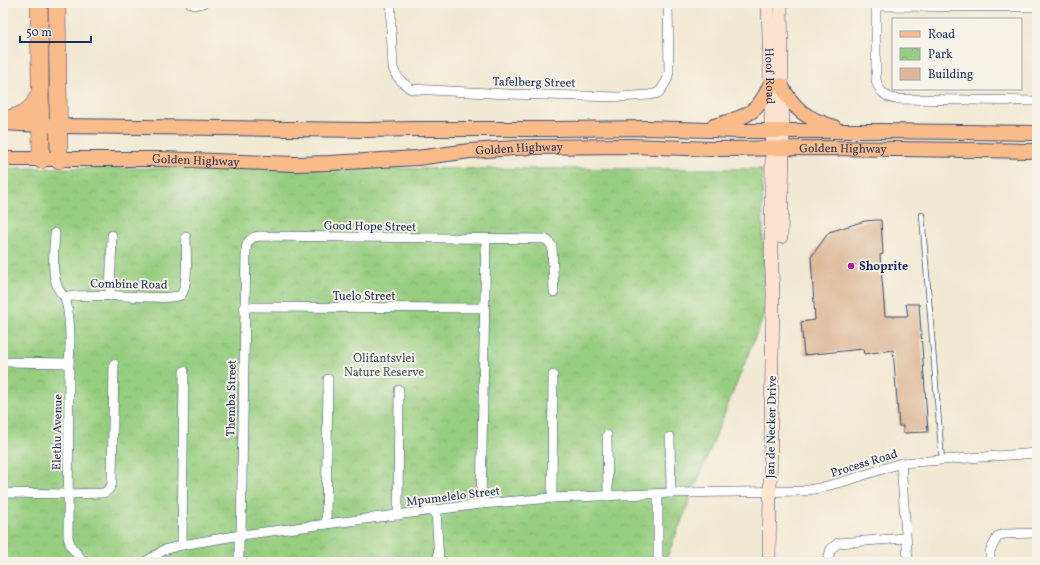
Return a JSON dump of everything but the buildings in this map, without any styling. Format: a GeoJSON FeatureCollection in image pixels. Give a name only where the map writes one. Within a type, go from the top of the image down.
{"type":"FeatureCollection","features":[{"type":"Feature","properties":{"kind":"highway"},"geometry":{"type":"LineString","coordinates":[[39,3],[41,160]]}},
{"type":"Feature","properties":{"kind":"highway"},"geometry":{"type":"LineString","coordinates":[[57,3],[59,160]]}},
{"type":"Feature","properties":{"kind":"highway"},"geometry":{"type":"LineString","coordinates":[[3,122],[27,112],[34,105],[40,92]]}},
{"type":"Feature","properties":{"kind":"main road","name":"Hoof Road"},"geometry":{"type":"LineString","coordinates":[[768,3],[776,85],[777,149]]}},
{"type":"Feature","properties":{"kind":"main road","name":"Hoof Road"},"geometry":{"type":"LineString","coordinates":[[776,85],[781,3]]}},
{"type":"Feature","properties":{"kind":"main road"},"geometry":{"type":"LineString","coordinates":[[704,129],[738,119],[754,110],[776,85],[802,112],[814,120],[845,130]]}},
{"type":"Feature","properties":{"kind":"main road","name":"Golden Highway"},"geometry":{"type":"LineString","coordinates":[[3,122],[40,126],[367,130],[558,130],[647,128],[777,132],[845,130],[1037,133]]}},
{"type":"Feature","properties":{"kind":"main road","name":"Golden Highway"},"geometry":{"type":"LineString","coordinates":[[3,159],[162,159],[296,164],[417,158],[470,151],[531,147],[630,146],[714,149],[825,148],[1037,150]]}},
{"type":"Feature","properties":{"kind":"main road","name":"Jan de Necker Drive"},"geometry":{"type":"LineString","coordinates":[[769,562],[773,292],[780,248],[777,149]]}},
{"type":"Feature","properties":{"kind":"street"},"geometry":{"type":"LineString","coordinates":[[190,3],[195,5],[203,3]]}},
{"type":"Feature","properties":{"kind":"street","name":"Tafelberg Street"},"geometry":{"type":"LineString","coordinates":[[391,3],[394,68],[396,75],[408,88],[414,90],[619,97],[658,93],[668,80],[668,3]]}},
{"type":"Feature","properties":{"kind":"street"},"geometry":{"type":"LineString","coordinates":[[1037,7],[876,4],[876,80],[879,88],[885,95],[892,99],[1037,101]]}},
{"type":"Feature","properties":{"kind":"street","name":"Elethu Avenue"},"geometry":{"type":"LineString","coordinates":[[55,232],[55,280],[59,292],[65,297],[71,325],[69,363],[69,542],[74,552],[84,562]]}},
{"type":"Feature","properties":{"kind":"street"},"geometry":{"type":"LineString","coordinates":[[110,296],[112,235]]}},
{"type":"Feature","properties":{"kind":"street","name":"Combine Road"},"geometry":{"type":"LineString","coordinates":[[65,297],[96,295],[156,297],[181,296],[186,282],[186,237]]}},
{"type":"Feature","properties":{"kind":"street","name":"Good Hope Street"},"geometry":{"type":"LineString","coordinates":[[254,237],[544,239],[552,246],[554,292]]}},
{"type":"Feature","properties":{"kind":"street","name":"Themba Street"},"geometry":{"type":"LineString","coordinates":[[239,562],[239,541],[242,535],[246,248],[248,242],[254,237]]}},
{"type":"Feature","properties":{"kind":"street"},"geometry":{"type":"LineString","coordinates":[[481,504],[486,239]]}},
{"type":"Feature","properties":{"kind":"street","name":"Tuelo Street"},"geometry":{"type":"LineString","coordinates":[[244,307],[484,308]]}},
{"type":"Feature","properties":{"kind":"street"},"geometry":{"type":"LineString","coordinates":[[3,362],[69,363]]}},
{"type":"Feature","properties":{"kind":"street"},"geometry":{"type":"LineString","coordinates":[[3,493],[105,493],[108,490],[112,484],[114,364]]}},
{"type":"Feature","properties":{"kind":"street"},"geometry":{"type":"LineString","coordinates":[[182,545],[184,371]]}},
{"type":"Feature","properties":{"kind":"street"},"geometry":{"type":"LineString","coordinates":[[552,375],[552,498]]}},
{"type":"Feature","properties":{"kind":"street"},"geometry":{"type":"LineString","coordinates":[[326,524],[328,380]]}},
{"type":"Feature","properties":{"kind":"street"},"geometry":{"type":"LineString","coordinates":[[398,515],[399,390]]}},
{"type":"Feature","properties":{"kind":"street"},"geometry":{"type":"LineString","coordinates":[[607,435],[608,496]]}},
{"type":"Feature","properties":{"kind":"street"},"geometry":{"type":"LineString","coordinates":[[670,437],[671,493]]}},
{"type":"Feature","properties":{"kind":"street","name":"Process Road"},"geometry":{"type":"LineString","coordinates":[[770,492],[803,491],[819,488],[901,463],[1037,453]]}},
{"type":"Feature","properties":{"kind":"street"},"geometry":{"type":"LineString","coordinates":[[901,463],[908,562]]}},
{"type":"Feature","properties":{"kind":"street","name":"Mpumelelo Street"},"geometry":{"type":"LineString","coordinates":[[144,562],[164,550],[182,545],[242,535],[481,504],[552,498],[671,493],[770,492]]}},
{"type":"Feature","properties":{"kind":"street"},"geometry":{"type":"LineString","coordinates":[[658,494],[658,562]]}},
{"type":"Feature","properties":{"kind":"street"},"geometry":{"type":"LineString","coordinates":[[436,510],[439,562]]}},
{"type":"Feature","properties":{"kind":"street"},"geometry":{"type":"LineString","coordinates":[[990,562],[990,551],[998,536],[1005,534],[1037,532]]}},
{"type":"Feature","properties":{"kind":"street"},"geometry":{"type":"LineString","coordinates":[[827,562],[831,549],[838,543],[906,538]]}},
{"type":"Feature","properties":{"kind":"lane"},"geometry":{"type":"LineString","coordinates":[[922,214],[942,460]]}},
{"type":"Feature","properties":{"kind":"green space","name":"Olifantsvlei Nature Reserve"},"geometry":{"type":"Polygon","coordinates":[[[3,168],[762,169],[764,315],[665,562],[3,562],[3,168]]]}},
{"type":"Feature","properties":{"kind":"place","name":"Shoprite"},"geometry":{"type":"Point","coordinates":[851,266]}}]}
